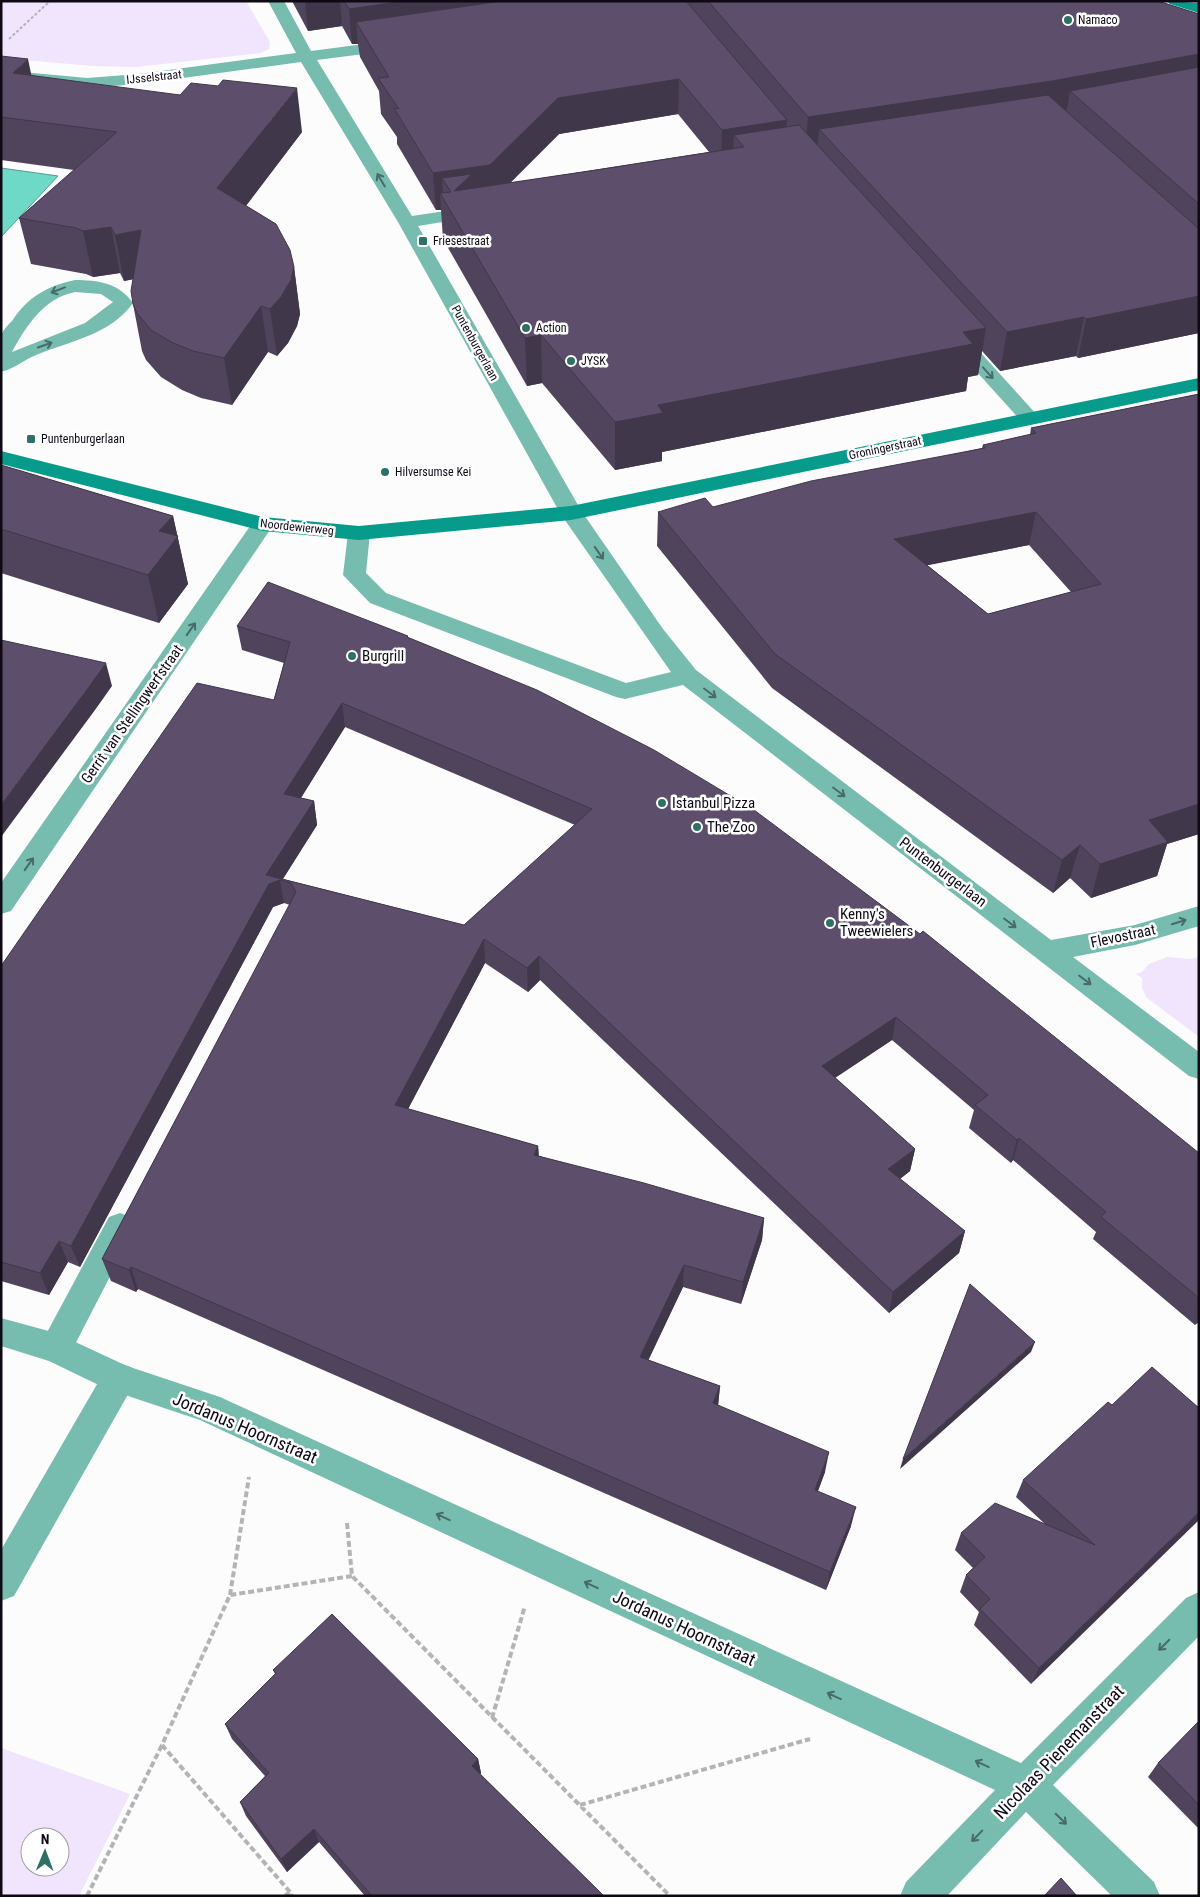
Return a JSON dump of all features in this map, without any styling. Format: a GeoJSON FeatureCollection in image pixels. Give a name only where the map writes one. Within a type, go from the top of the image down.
{"type":"FeatureCollection","features":[{"type":"Feature","properties":{"kind":"street","name":"Puntenburgerlaan"},"geometry":{"type":"LineString","coordinates":[[276,1],[307,58],[407,222],[571,513],[655,634],[687,676],[1199,1068]]}},
{"type":"Feature","properties":{"kind":"street"},"geometry":{"type":"LineString","coordinates":[[1174,1],[1199,8]]}},
{"type":"Feature","properties":{"kind":"street","name":"IJsselstraat"},"geometry":{"type":"LineString","coordinates":[[1,75],[86,82],[139,79],[415,43]]}},
{"type":"Feature","properties":{"kind":"street"},"geometry":{"type":"LineString","coordinates":[[407,222],[495,208]]}},
{"type":"Feature","properties":{"kind":"street"},"geometry":{"type":"LineString","coordinates":[[1,353],[16,327],[40,299],[61,288],[89,285],[116,292],[123,303],[111,316],[89,330],[31,350],[1,366]]}},
{"type":"Feature","properties":{"kind":"street"},"geometry":{"type":"LineString","coordinates":[[944,323],[1028,418]]}},
{"type":"Feature","properties":{"kind":"street","name":"Groningerstraat"},"geometry":{"type":"LineString","coordinates":[[571,513],[1199,384]]}},
{"type":"Feature","properties":{"kind":"street","name":"Noordewierweg"},"geometry":{"type":"LineString","coordinates":[[1,457],[263,524],[359,533],[571,513]]}},
{"type":"Feature","properties":{"kind":"street","name":"Gerrit van Stellingwerfstraat"},"geometry":{"type":"LineString","coordinates":[[1,904],[263,524]]}},
{"type":"Feature","properties":{"kind":"street"},"geometry":{"type":"LineString","coordinates":[[359,533],[354,575],[378,598],[625,691],[687,676]]}},
{"type":"Feature","properties":{"kind":"street","name":"Flevostraat"},"geometry":{"type":"LineString","coordinates":[[1046,951],[1135,935],[1199,916]]}},
{"type":"Feature","properties":{"kind":"street"},"geometry":{"type":"LineString","coordinates":[[56,1348],[130,1206]]}},
{"type":"Feature","properties":{"kind":"street","name":"Jordanus Hoornstraat"},"geometry":{"type":"LineString","coordinates":[[1,1332],[56,1348],[119,1378],[208,1408],[1026,1785],[1140,1896]]}},
{"type":"Feature","properties":{"kind":"street"},"geometry":{"type":"LineString","coordinates":[[1,1584],[119,1378]]}},
{"type":"Feature","properties":{"kind":"street","name":"Nicolaas Pienemanstraat"},"geometry":{"type":"LineString","coordinates":[[920,1896],[1026,1785],[1199,1610]]}},
{"type":"Feature","properties":{"kind":"path"},"geometry":{"type":"LineString","coordinates":[[8,40],[50,1]]}},
{"type":"Feature","properties":{"kind":"path"},"geometry":{"type":"LineString","coordinates":[[87,1896],[162,1745],[230,1594],[257,1431]]}},
{"type":"Feature","properties":{"kind":"path"},"geometry":{"type":"LineString","coordinates":[[343,1470],[352,1576],[670,1896]]}},
{"type":"Feature","properties":{"kind":"path"},"geometry":{"type":"LineString","coordinates":[[492,1718],[539,1561]]}},
{"type":"Feature","properties":{"kind":"path"},"geometry":{"type":"LineString","coordinates":[[230,1594],[352,1576]]}},
{"type":"Feature","properties":{"kind":"path"},"geometry":{"type":"LineString","coordinates":[[580,1805],[882,1718]]}},
{"type":"Feature","properties":{"kind":"path"},"geometry":{"type":"LineString","coordinates":[[162,1745],[289,1895]]}},
{"type":"Feature","properties":{"kind":"shaded area"},"geometry":{"type":"Polygon","coordinates":[[[1,1],[246,1],[270,42],[269,49],[261,53],[136,67],[92,66],[1,58],[1,1]]]}},
{"type":"Feature","properties":{"kind":"shaded area"},"geometry":{"type":"Polygon","coordinates":[[[1,168],[58,176],[1,237],[1,168]]]}},
{"type":"Feature","properties":{"kind":"shaded area"},"geometry":{"type":"Polygon","coordinates":[[[1167,957],[1190,959],[1199,957],[1199,1037],[1146,997],[1142,987],[1142,978],[1136,974],[1142,972],[1149,964],[1167,957]]]}},
{"type":"Feature","properties":{"kind":"shaded area"},"geometry":{"type":"Polygon","coordinates":[[[1,1748],[130,1794],[79,1896],[1,1896],[1,1748]]]}},
{"type":"Feature","properties":{"kind":"building"},"geometry":{"type":"Polygon","coordinates":[[[344,1],[404,1],[349,9],[344,1]]]}},
{"type":"Feature","properties":{"kind":"building"},"geometry":{"type":"Polygon","coordinates":[[[502,1],[686,1],[787,120],[722,130],[679,79],[558,98],[490,165],[433,173],[394,108],[399,109],[378,78],[389,77],[356,22],[502,1]]]}},
{"type":"Feature","properties":{"kind":"building"},"geometry":{"type":"Polygon","coordinates":[[[708,1],[1158,1],[1199,14],[1199,54],[1052,81],[808,117],[708,1]]]}},
{"type":"Feature","properties":{"kind":"building"},"geometry":{"type":"Polygon","coordinates":[[[1,56],[28,59],[13,73],[180,95],[191,83],[218,86],[223,80],[297,88],[217,188],[276,224],[290,250],[294,267],[291,280],[281,297],[270,309],[261,306],[224,358],[193,351],[173,343],[151,330],[137,313],[131,291],[141,230],[115,235],[111,227],[83,231],[76,228],[19,218],[117,132],[1,117],[1,56]]]}},
{"type":"Feature","properties":{"kind":"building"},"geometry":{"type":"Polygon","coordinates":[[[1199,67],[1199,204],[1070,91],[1199,67]]]}},
{"type":"Feature","properties":{"kind":"building"},"geometry":{"type":"Polygon","coordinates":[[[1048,95],[1199,229],[1199,296],[1086,319],[1084,317],[1007,332],[819,129],[1048,95]]]}},
{"type":"Feature","properties":{"kind":"building"},"geometry":{"type":"Polygon","coordinates":[[[799,125],[986,328],[963,332],[973,344],[658,405],[663,413],[615,422],[541,335],[525,338],[440,193],[451,192],[442,178],[472,174],[454,191],[596,170],[744,147],[734,135],[799,125]]]}},
{"type":"Feature","properties":{"kind":"building"},"geometry":{"type":"Polygon","coordinates":[[[1199,394],[1199,804],[1149,820],[1168,842],[1100,864],[1080,845],[1062,860],[775,654],[658,512],[705,498],[713,507],[811,481],[985,448],[983,445],[1036,433],[1031,428],[1199,394]],[[1036,512],[894,539],[988,614],[1101,584],[1036,512]]]}},
{"type":"Feature","properties":{"kind":"building"},"geometry":{"type":"Polygon","coordinates":[[[1,465],[173,516],[159,531],[178,536],[148,575],[1,529],[1,465]]]}},
{"type":"Feature","properties":{"kind":"building"},"geometry":{"type":"Polygon","coordinates":[[[268,582],[408,636],[537,690],[654,750],[754,810],[920,934],[923,931],[1199,1153],[1199,1298],[1101,1217],[1106,1212],[1019,1138],[1017,1140],[975,1105],[988,1095],[896,1017],[822,1066],[915,1149],[888,1169],[965,1231],[893,1292],[539,956],[527,968],[484,939],[395,1105],[538,1146],[534,1155],[644,1183],[764,1218],[743,1282],[684,1265],[640,1357],[720,1386],[713,1403],[829,1452],[815,1490],[856,1507],[830,1572],[131,1267],[129,1270],[102,1259],[296,892],[291,883],[280,880],[269,884],[71,1246],[59,1241],[40,1273],[1,1262],[1,966],[197,683],[274,700],[290,642],[237,626],[268,582]],[[342,703],[284,794],[314,801],[266,875],[464,925],[592,809],[342,703]]]}},
{"type":"Feature","properties":{"kind":"building"},"geometry":{"type":"Polygon","coordinates":[[[1,640],[106,663],[1,805],[1,640]]]}},
{"type":"Feature","properties":{"kind":"building"},"geometry":{"type":"Polygon","coordinates":[[[970,1284],[1035,1342],[903,1459],[970,1284]]]}},
{"type":"Feature","properties":{"kind":"building"},"geometry":{"type":"Polygon","coordinates":[[[1152,1367],[1199,1408],[1199,1512],[1039,1668],[980,1609],[990,1599],[966,1575],[985,1557],[961,1533],[995,1503],[1095,1545],[1023,1480],[1108,1402],[1112,1405],[1152,1367]]]}},
{"type":"Feature","properties":{"kind":"building"},"geometry":{"type":"Polygon","coordinates":[[[332,1614],[478,1759],[472,1766],[604,1896],[372,1896],[314,1829],[281,1859],[240,1802],[269,1773],[225,1724],[276,1673],[273,1670],[332,1614]]]}},
{"type":"Feature","properties":{"kind":"building"},"geometry":{"type":"Polygon","coordinates":[[[1199,1721],[1199,1805],[1158,1763],[1199,1721]]]}},
{"type":"Feature","properties":{"kind":"building"},"geometry":{"type":"Polygon","coordinates":[[[1061,1878],[1077,1896],[1044,1896],[1061,1878]]]}},
{"type":"Feature","properties":{"kind":"place","name":"Namaco"},"geometry":{"type":"Point","coordinates":[1068,20]}},
{"type":"Feature","properties":{"kind":"place","name":"Friesestraat"},"geometry":{"type":"Point","coordinates":[423,241]}},
{"type":"Feature","properties":{"kind":"place","name":"Action"},"geometry":{"type":"Point","coordinates":[526,328]}},
{"type":"Feature","properties":{"kind":"place","name":"JYSK"},"geometry":{"type":"Point","coordinates":[571,361]}},
{"type":"Feature","properties":{"kind":"place","name":"Puntenburgerlaan"},"geometry":{"type":"Point","coordinates":[31,439]}},
{"type":"Feature","properties":{"kind":"place","name":"Hilversumse Kei"},"geometry":{"type":"Point","coordinates":[385,472]}},
{"type":"Feature","properties":{"kind":"place","name":"Burgrill"},"geometry":{"type":"Point","coordinates":[352,656]}},
{"type":"Feature","properties":{"kind":"place","name":"Istanbul Pizza"},"geometry":{"type":"Point","coordinates":[662,803]}},
{"type":"Feature","properties":{"kind":"place","name":"The Zoo"},"geometry":{"type":"Point","coordinates":[697,827]}},
{"type":"Feature","properties":{"kind":"place","name":"Kenny's Tweewielers"},"geometry":{"type":"Point","coordinates":[830,923]}}]}
